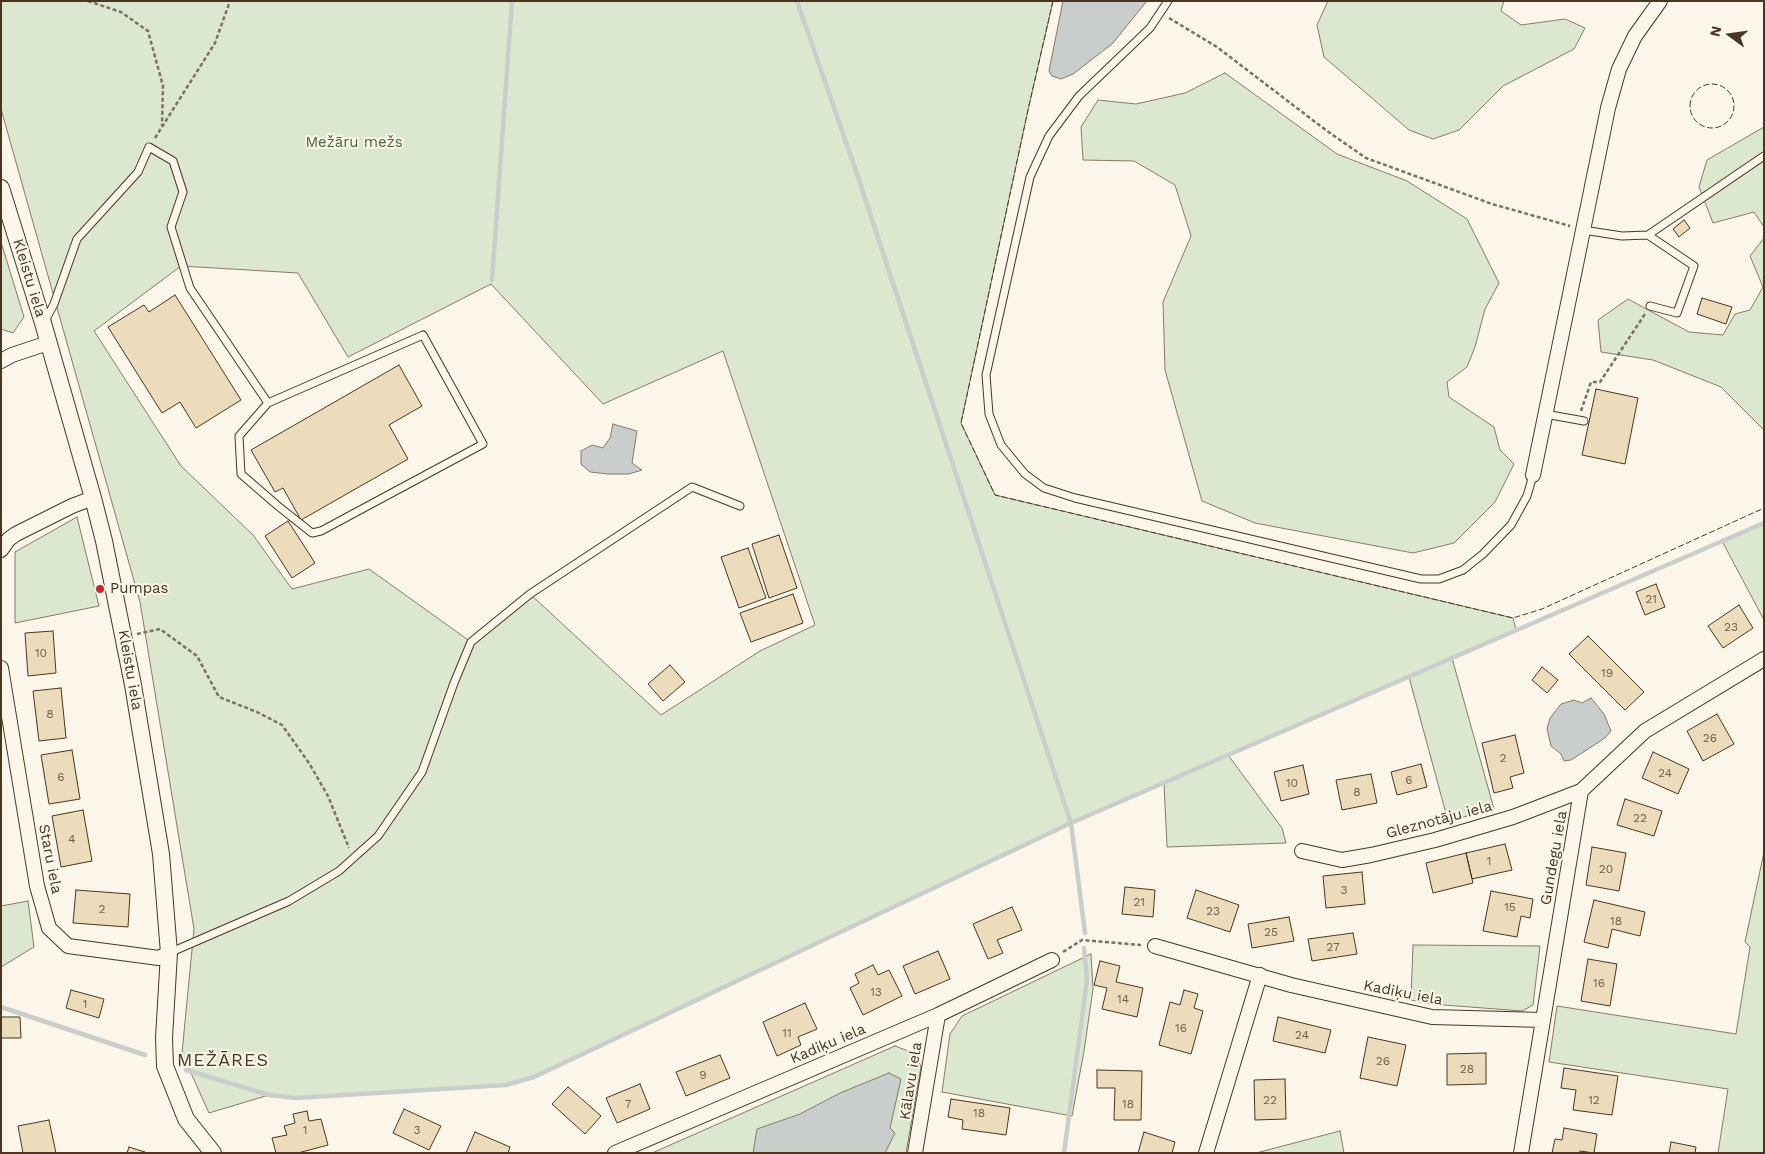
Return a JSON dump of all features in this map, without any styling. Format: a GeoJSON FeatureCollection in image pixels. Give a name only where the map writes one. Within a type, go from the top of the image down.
{"type":"FeatureCollection","features":[{"type":"Feature","properties":{"kind":"street"},"geometry":{"type":"LineString","coordinates":[[1533,474],[1608,108],[1620,69],[1635,36],[1660,1]]}},
{"type":"Feature","properties":{"kind":"street","name":"Kleistu iela"},"geometry":{"type":"LineString","coordinates":[[1,188],[43,323],[93,498],[124,637],[161,854],[169,953],[164,1038],[165,1066],[186,1119],[213,1153]]}},
{"type":"Feature","properties":{"kind":"street"},"geometry":{"type":"LineString","coordinates":[[1,361],[12,355],[48,343]]}},
{"type":"Feature","properties":{"kind":"street"},"geometry":{"type":"LineString","coordinates":[[1,550],[9,539],[16,534],[93,498]]}},
{"type":"Feature","properties":{"kind":"street"},"geometry":{"type":"LineString","coordinates":[[1581,791],[1645,731],[1764,659]]}},
{"type":"Feature","properties":{"kind":"street","name":"Staru iela"},"geometry":{"type":"LineString","coordinates":[[1,668],[37,886],[49,928],[68,946],[159,958],[169,953]]}},
{"type":"Feature","properties":{"kind":"street","name":"Gleznotāju iela"},"geometry":{"type":"LineString","coordinates":[[1302,851],[1342,860],[1371,855],[1435,840],[1513,817],[1581,791]]}},
{"type":"Feature","properties":{"kind":"street","name":"Gundegu iela"},"geometry":{"type":"LineString","coordinates":[[1521,1153],[1581,791]]}},
{"type":"Feature","properties":{"kind":"street","name":"Kadiķu iela"},"geometry":{"type":"LineString","coordinates":[[1155,946],[1291,985],[1432,1017],[1543,1020]]}},
{"type":"Feature","properties":{"kind":"street","name":"Kadiķu iela"},"geometry":{"type":"LineString","coordinates":[[615,1153],[938,1015],[1052,960]]}},
{"type":"Feature","properties":{"kind":"street"},"geometry":{"type":"LineString","coordinates":[[1206,1153],[1260,975]]}},
{"type":"Feature","properties":{"kind":"street","name":"Kālavu iela"},"geometry":{"type":"LineString","coordinates":[[915,1153],[938,1015]]}},
{"type":"Feature","properties":{"kind":"lane"},"geometry":{"type":"LineString","coordinates":[[1168,1],[1162,13],[1150,28],[1079,96],[1049,136],[1030,177],[986,375],[988,414],[1001,445],[1025,474],[1044,488],[1075,498],[1421,579],[1440,579],[1463,570],[1483,554],[1511,525],[1527,496],[1533,474]]}},
{"type":"Feature","properties":{"kind":"lane"},"geometry":{"type":"LineString","coordinates":[[43,323],[54,304],[77,239],[138,172],[149,148],[173,161],[183,192],[171,227],[190,288],[268,403]]}},
{"type":"Feature","properties":{"kind":"lane"},"geometry":{"type":"LineString","coordinates":[[1583,230],[1622,236],[1648,234],[1764,156]]}},
{"type":"Feature","properties":{"kind":"lane"},"geometry":{"type":"LineString","coordinates":[[1648,234],[1694,266],[1677,313],[1650,306]]}},
{"type":"Feature","properties":{"kind":"lane"},"geometry":{"type":"LineString","coordinates":[[424,335],[483,444],[321,531],[312,533],[241,474],[239,436],[268,403],[424,335]]}},
{"type":"Feature","properties":{"kind":"lane"},"geometry":{"type":"LineString","coordinates":[[1545,414],[1581,420]]}},
{"type":"Feature","properties":{"kind":"lane"},"geometry":{"type":"LineString","coordinates":[[169,953],[288,901],[339,871],[378,836],[422,772],[471,642],[530,594],[692,487],[740,506]]}},
{"type":"Feature","properties":{"kind":"path"},"geometry":{"type":"LineString","coordinates":[[88,1],[121,12],[148,32],[163,86],[162,127]]}},
{"type":"Feature","properties":{"kind":"path"},"geometry":{"type":"LineString","coordinates":[[149,148],[215,43],[230,1]]}},
{"type":"Feature","properties":{"kind":"path"},"geometry":{"type":"LineString","coordinates":[[1162,13],[1217,47],[1327,131],[1366,158],[1492,204],[1583,230]]}},
{"type":"Feature","properties":{"kind":"path"},"geometry":{"type":"LineString","coordinates":[[1581,420],[1591,382],[1600,382],[1650,306]]}},
{"type":"Feature","properties":{"kind":"path"},"geometry":{"type":"LineString","coordinates":[[124,637],[160,629],[197,656],[219,697],[257,712],[282,725],[309,763],[328,796],[354,858]]}},
{"type":"Feature","properties":{"kind":"path"},"geometry":{"type":"LineString","coordinates":[[1052,960],[1082,940],[1155,946]]}},
{"type":"Feature","properties":{"kind":"green space","name":"Mežāru mežs"},"geometry":{"type":"Polygon","coordinates":[[[1,1],[1053,1],[961,423],[995,495],[1513,618],[1516,630],[1452,658],[1494,809],[1448,821],[1409,677],[1228,755],[1282,828],[1286,843],[1167,847],[1164,783],[1071,823],[534,1077],[506,1085],[296,1098],[269,1095],[209,1113],[182,1053],[194,929],[140,602],[1,109],[1,1]],[[181,266],[94,331],[181,466],[253,535],[292,589],[369,569],[471,642],[530,594],[661,715],[760,651],[815,625],[723,351],[603,404],[491,284],[348,357],[298,273],[181,266]]]}},
{"type":"Feature","properties":{"kind":"green space"},"geometry":{"type":"Polygon","coordinates":[[[1328,1],[1504,1],[1501,11],[1521,25],[1565,19],[1585,28],[1574,49],[1503,86],[1459,130],[1433,139],[1409,130],[1324,57],[1317,25],[1328,1]]]}},
{"type":"Feature","properties":{"kind":"green space"},"geometry":{"type":"Polygon","coordinates":[[[1225,73],[1337,154],[1407,181],[1467,219],[1499,283],[1485,309],[1475,347],[1467,367],[1447,382],[1449,397],[1494,427],[1500,450],[1514,464],[1495,502],[1454,543],[1413,553],[1255,523],[1202,501],[1165,370],[1163,302],[1191,236],[1175,185],[1134,161],[1083,160],[1081,127],[1098,100],[1136,104],[1185,93],[1225,73]]]}},
{"type":"Feature","properties":{"kind":"green space"},"geometry":{"type":"Polygon","coordinates":[[[1764,127],[1764,227],[1754,212],[1713,223],[1699,187],[1707,160],[1764,127]]]}},
{"type":"Feature","properties":{"kind":"green space"},"geometry":{"type":"Polygon","coordinates":[[[1764,238],[1764,430],[1721,387],[1653,360],[1601,352],[1598,320],[1628,299],[1689,332],[1723,335],[1735,314],[1750,310],[1763,287],[1750,256],[1764,238]]]}},
{"type":"Feature","properties":{"kind":"green space"},"geometry":{"type":"Polygon","coordinates":[[[1,242],[24,317],[13,333],[1,329],[1,242]]]}},
{"type":"Feature","properties":{"kind":"green space"},"geometry":{"type":"Polygon","coordinates":[[[77,517],[99,606],[15,623],[15,552],[77,517]]]}},
{"type":"Feature","properties":{"kind":"green space"},"geometry":{"type":"Polygon","coordinates":[[[1764,523],[1764,620],[1722,541],[1764,523]]]}},
{"type":"Feature","properties":{"kind":"green space"},"geometry":{"type":"Polygon","coordinates":[[[1764,852],[1764,1153],[1718,1153],[1728,1089],[1549,1062],[1557,1006],[1736,1034],[1750,947],[1745,942],[1764,852]]]}},
{"type":"Feature","properties":{"kind":"green space"},"geometry":{"type":"Polygon","coordinates":[[[28,901],[34,947],[1,967],[1,906],[28,901]]]}},
{"type":"Feature","properties":{"kind":"green space"},"geometry":{"type":"Polygon","coordinates":[[[1413,945],[1540,946],[1533,1005],[1522,1011],[1431,1004],[1411,1000],[1413,945]]]}},
{"type":"Feature","properties":{"kind":"green space"},"geometry":{"type":"Polygon","coordinates":[[[1091,954],[1093,989],[1072,1116],[942,1092],[950,1034],[962,1016],[1091,954]]]}},
{"type":"Feature","properties":{"kind":"green space"},"geometry":{"type":"Polygon","coordinates":[[[895,1046],[916,1054],[921,1067],[906,1153],[652,1153],[895,1046]]]}},
{"type":"Feature","properties":{"kind":"green space"},"geometry":{"type":"Polygon","coordinates":[[[1340,1131],[1344,1153],[1256,1153],[1340,1131]]]}},
{"type":"Feature","properties":{"kind":"shaded area"},"geometry":{"type":"Polygon","coordinates":[[[1063,1],[1147,1],[1112,44],[1073,74],[1061,79],[1052,76],[1049,71],[1063,1]]]}},
{"type":"Feature","properties":{"kind":"shaded area"},"geometry":{"type":"Polygon","coordinates":[[[613,424],[637,431],[632,463],[642,470],[629,474],[608,474],[590,472],[581,464],[581,451],[592,445],[603,448],[610,438],[613,424]]]}},
{"type":"Feature","properties":{"kind":"shaded area"},"geometry":{"type":"Polygon","coordinates":[[[1591,698],[1604,714],[1611,731],[1605,738],[1571,760],[1564,761],[1561,754],[1551,746],[1547,729],[1550,718],[1561,704],[1574,700],[1582,703],[1591,698]]]}},
{"type":"Feature","properties":{"kind":"shaded area"},"geometry":{"type":"Polygon","coordinates":[[[889,1073],[901,1079],[890,1128],[895,1133],[885,1153],[753,1153],[757,1129],[800,1114],[840,1093],[889,1073]]]}},
{"type":"Feature","properties":{"kind":"building"},"geometry":{"type":"Polygon","coordinates":[[[1684,220],[1690,228],[1679,237],[1673,229],[1684,220]]]}},
{"type":"Feature","properties":{"kind":"building"},"geometry":{"type":"Polygon","coordinates":[[[175,295],[241,400],[196,428],[180,402],[162,413],[108,327],[144,305],[149,312],[175,295]]]}},
{"type":"Feature","properties":{"kind":"building"},"geometry":{"type":"Polygon","coordinates":[[[1702,298],[1732,307],[1726,324],[1697,314],[1702,298]]]}},
{"type":"Feature","properties":{"kind":"building"},"geometry":{"type":"Polygon","coordinates":[[[399,365],[422,406],[389,425],[408,459],[301,520],[283,488],[275,492],[251,450],[399,365]]]}},
{"type":"Feature","properties":{"kind":"building"},"geometry":{"type":"Polygon","coordinates":[[[1596,389],[1638,398],[1625,464],[1582,455],[1596,389]]]}},
{"type":"Feature","properties":{"kind":"building"},"geometry":{"type":"Polygon","coordinates":[[[288,521],[315,563],[292,578],[265,536],[288,521]]]}},
{"type":"Feature","properties":{"kind":"building"},"geometry":{"type":"Polygon","coordinates":[[[779,535],[797,588],[769,598],[752,544],[779,535]]]}},
{"type":"Feature","properties":{"kind":"building"},"geometry":{"type":"Polygon","coordinates":[[[748,548],[766,598],[739,608],[721,557],[748,548]]]}},
{"type":"Feature","properties":{"kind":"building"},"geometry":{"type":"Polygon","coordinates":[[[1656,584],[1665,607],[1645,615],[1636,592],[1656,584]]]}},
{"type":"Feature","properties":{"kind":"building"},"geometry":{"type":"Polygon","coordinates":[[[793,594],[803,623],[751,642],[740,613],[793,594]]]}},
{"type":"Feature","properties":{"kind":"building"},"geometry":{"type":"Polygon","coordinates":[[[1739,605],[1753,628],[1723,648],[1708,626],[1739,605]]]}},
{"type":"Feature","properties":{"kind":"building"},"geometry":{"type":"Polygon","coordinates":[[[53,631],[56,673],[28,676],[25,633],[53,631]]]}},
{"type":"Feature","properties":{"kind":"building"},"geometry":{"type":"Polygon","coordinates":[[[1588,636],[1644,692],[1625,710],[1569,654],[1588,636]]]}},
{"type":"Feature","properties":{"kind":"building"},"geometry":{"type":"Polygon","coordinates":[[[670,665],[685,682],[663,701],[648,684],[670,665]]]}},
{"type":"Feature","properties":{"kind":"building"},"geometry":{"type":"Polygon","coordinates":[[[1542,667],[1558,680],[1547,693],[1532,680],[1542,667]]]}},
{"type":"Feature","properties":{"kind":"building"},"geometry":{"type":"Polygon","coordinates":[[[61,688],[66,738],[39,741],[33,691],[61,688]]]}},
{"type":"Feature","properties":{"kind":"building"},"geometry":{"type":"Polygon","coordinates":[[[1717,714],[1734,744],[1703,761],[1687,731],[1717,714]]]}},
{"type":"Feature","properties":{"kind":"building"},"geometry":{"type":"Polygon","coordinates":[[[1515,735],[1524,773],[1510,777],[1513,788],[1494,793],[1482,743],[1515,735]]]}},
{"type":"Feature","properties":{"kind":"building"},"geometry":{"type":"Polygon","coordinates":[[[72,750],[80,799],[49,804],[41,755],[72,750]]]}},
{"type":"Feature","properties":{"kind":"building"},"geometry":{"type":"Polygon","coordinates":[[[1653,752],[1689,769],[1678,794],[1642,778],[1653,752]]]}},
{"type":"Feature","properties":{"kind":"building"},"geometry":{"type":"Polygon","coordinates":[[[1421,764],[1427,787],[1397,795],[1391,772],[1421,764]]]}},
{"type":"Feature","properties":{"kind":"building"},"geometry":{"type":"Polygon","coordinates":[[[1303,765],[1309,794],[1281,801],[1274,772],[1303,765]]]}},
{"type":"Feature","properties":{"kind":"building"},"geometry":{"type":"Polygon","coordinates":[[[1371,774],[1377,803],[1342,810],[1336,780],[1371,774]]]}},
{"type":"Feature","properties":{"kind":"building"},"geometry":{"type":"Polygon","coordinates":[[[1625,799],[1662,811],[1654,836],[1617,825],[1625,799]]]}},
{"type":"Feature","properties":{"kind":"building"},"geometry":{"type":"Polygon","coordinates":[[[83,810],[92,861],[61,867],[52,816],[83,810]]]}},
{"type":"Feature","properties":{"kind":"building"},"geometry":{"type":"Polygon","coordinates":[[[1505,844],[1512,870],[1472,879],[1466,853],[1505,844]]]}},
{"type":"Feature","properties":{"kind":"building"},"geometry":{"type":"Polygon","coordinates":[[[1592,847],[1626,853],[1619,891],[1586,885],[1592,847]]]}},
{"type":"Feature","properties":{"kind":"building"},"geometry":{"type":"Polygon","coordinates":[[[1466,853],[1473,883],[1433,893],[1426,863],[1466,853]]]}},
{"type":"Feature","properties":{"kind":"building"},"geometry":{"type":"Polygon","coordinates":[[[1362,872],[1365,904],[1326,908],[1323,876],[1362,872]]]}},
{"type":"Feature","properties":{"kind":"building"},"geometry":{"type":"Polygon","coordinates":[[[1125,887],[1155,890],[1153,917],[1122,914],[1125,887]]]}},
{"type":"Feature","properties":{"kind":"building"},"geometry":{"type":"Polygon","coordinates":[[[76,890],[130,894],[128,927],[73,923],[76,890]]]}},
{"type":"Feature","properties":{"kind":"building"},"geometry":{"type":"Polygon","coordinates":[[[1196,890],[1239,905],[1230,932],[1187,918],[1196,890]]]}},
{"type":"Feature","properties":{"kind":"building"},"geometry":{"type":"Polygon","coordinates":[[[1491,891],[1533,899],[1530,918],[1521,916],[1517,937],[1483,931],[1491,891]]]}},
{"type":"Feature","properties":{"kind":"building"},"geometry":{"type":"Polygon","coordinates":[[[1594,900],[1645,912],[1640,936],[1612,929],[1608,948],[1584,942],[1594,900]]]}},
{"type":"Feature","properties":{"kind":"building"},"geometry":{"type":"Polygon","coordinates":[[[1012,907],[1022,930],[997,940],[1003,953],[988,959],[973,924],[1012,907]]]}},
{"type":"Feature","properties":{"kind":"building"},"geometry":{"type":"Polygon","coordinates":[[[1289,917],[1294,941],[1252,948],[1248,924],[1289,917]]]}},
{"type":"Feature","properties":{"kind":"building"},"geometry":{"type":"Polygon","coordinates":[[[1353,933],[1357,954],[1312,961],[1308,939],[1353,933]]]}},
{"type":"Feature","properties":{"kind":"building"},"geometry":{"type":"Polygon","coordinates":[[[938,951],[950,979],[915,994],[903,966],[938,951]]]}},
{"type":"Feature","properties":{"kind":"building"},"geometry":{"type":"Polygon","coordinates":[[[1588,959],[1617,964],[1610,1006],[1581,1001],[1588,959]]]}},
{"type":"Feature","properties":{"kind":"building"},"geometry":{"type":"Polygon","coordinates":[[[1100,961],[1120,966],[1116,982],[1143,988],[1137,1017],[1102,1009],[1107,988],[1094,985],[1100,961]]]}},
{"type":"Feature","properties":{"kind":"building"},"geometry":{"type":"Polygon","coordinates":[[[873,965],[878,975],[889,970],[902,996],[863,1015],[850,988],[859,983],[855,974],[873,965]]]}},
{"type":"Feature","properties":{"kind":"building"},"geometry":{"type":"Polygon","coordinates":[[[71,990],[104,999],[99,1018],[66,1008],[71,990]]]}},
{"type":"Feature","properties":{"kind":"building"},"geometry":{"type":"Polygon","coordinates":[[[1184,990],[1198,994],[1194,1008],[1203,1011],[1191,1054],[1159,1045],[1170,1002],[1180,1005],[1184,990]]]}},
{"type":"Feature","properties":{"kind":"building"},"geometry":{"type":"Polygon","coordinates":[[[805,1003],[817,1029],[798,1037],[801,1045],[777,1056],[763,1022],[805,1003]]]}},
{"type":"Feature","properties":{"kind":"building"},"geometry":{"type":"Polygon","coordinates":[[[1,1017],[20,1017],[21,1038],[1,1038],[1,1017]]]}},
{"type":"Feature","properties":{"kind":"building"},"geometry":{"type":"Polygon","coordinates":[[[1278,1017],[1331,1030],[1325,1053],[1273,1041],[1278,1017]]]}},
{"type":"Feature","properties":{"kind":"building"},"geometry":{"type":"Polygon","coordinates":[[[1368,1037],[1406,1045],[1397,1086],[1360,1078],[1368,1037]]]}},
{"type":"Feature","properties":{"kind":"building"},"geometry":{"type":"Polygon","coordinates":[[[1486,1053],[1486,1084],[1447,1085],[1447,1054],[1486,1053]]]}},
{"type":"Feature","properties":{"kind":"building"},"geometry":{"type":"Polygon","coordinates":[[[720,1055],[730,1078],[686,1096],[676,1072],[720,1055]]]}},
{"type":"Feature","properties":{"kind":"building"},"geometry":{"type":"Polygon","coordinates":[[[1564,1068],[1618,1076],[1612,1115],[1573,1110],[1576,1090],[1561,1088],[1564,1068]]]}},
{"type":"Feature","properties":{"kind":"building"},"geometry":{"type":"Polygon","coordinates":[[[1097,1070],[1142,1071],[1141,1120],[1114,1120],[1115,1088],[1097,1088],[1097,1070]]]}},
{"type":"Feature","properties":{"kind":"building"},"geometry":{"type":"Polygon","coordinates":[[[1285,1079],[1286,1119],[1255,1120],[1254,1080],[1285,1079]]]}},
{"type":"Feature","properties":{"kind":"building"},"geometry":{"type":"Polygon","coordinates":[[[640,1084],[650,1109],[617,1123],[606,1098],[640,1084]]]}},
{"type":"Feature","properties":{"kind":"building"},"geometry":{"type":"Polygon","coordinates":[[[568,1087],[601,1116],[585,1134],[552,1104],[568,1087]]]}},
{"type":"Feature","properties":{"kind":"building"},"geometry":{"type":"Polygon","coordinates":[[[951,1099],[1010,1108],[1006,1135],[962,1129],[963,1120],[948,1117],[951,1099]]]}},
{"type":"Feature","properties":{"kind":"building"},"geometry":{"type":"Polygon","coordinates":[[[404,1109],[441,1126],[429,1150],[393,1133],[404,1109]]]}},
{"type":"Feature","properties":{"kind":"building"},"geometry":{"type":"Polygon","coordinates":[[[307,1111],[309,1121],[321,1119],[328,1145],[298,1153],[276,1153],[272,1138],[287,1135],[284,1126],[295,1123],[293,1114],[307,1111]]]}},
{"type":"Feature","properties":{"kind":"building"},"geometry":{"type":"Polygon","coordinates":[[[49,1120],[56,1153],[23,1153],[18,1126],[49,1120]]]}},
{"type":"Feature","properties":{"kind":"building"},"geometry":{"type":"Polygon","coordinates":[[[1564,1128],[1597,1134],[1594,1153],[1580,1151],[1579,1153],[1552,1153],[1555,1139],[1562,1140],[1564,1128]]]}},
{"type":"Feature","properties":{"kind":"building"},"geometry":{"type":"Polygon","coordinates":[[[475,1132],[510,1147],[508,1153],[466,1153],[475,1132]]]}},
{"type":"Feature","properties":{"kind":"building"},"geometry":{"type":"Polygon","coordinates":[[[1144,1132],[1175,1142],[1172,1153],[1138,1153],[1144,1132]]]}},
{"type":"Feature","properties":{"kind":"building"},"geometry":{"type":"Polygon","coordinates":[[[1671,1142],[1696,1147],[1695,1153],[1669,1153],[1671,1142]]]}},
{"type":"Feature","properties":{"kind":"building"},"geometry":{"type":"Polygon","coordinates":[[[129,1147],[148,1153],[127,1153],[129,1147]]]}},
{"type":"Feature","properties":{"kind":"waterway"},"geometry":{"type":"LineString","coordinates":[[492,280],[512,1]]}},
{"type":"Feature","properties":{"kind":"waterway"},"geometry":{"type":"LineString","coordinates":[[797,1],[857,174],[1071,823],[1085,933]]}},
{"type":"Feature","properties":{"kind":"waterway"},"geometry":{"type":"LineString","coordinates":[[186,1070],[269,1095],[296,1098],[506,1085],[534,1077],[1071,823],[1764,523]]}},
{"type":"Feature","properties":{"kind":"waterway"},"geometry":{"type":"LineString","coordinates":[[1064,1153],[1087,980],[1084,948]]}},
{"type":"Feature","properties":{"kind":"waterway"},"geometry":{"type":"LineString","coordinates":[[1,1007],[145,1055]]}},
{"type":"Feature","properties":{"kind":"fence"},"geometry":{"type":"LineString","coordinates":[[1053,1],[961,423],[995,495],[1513,618],[1542,609],[1764,508]]}},
{"type":"Feature","properties":{"kind":"fence"},"geometry":{"type":"LineString","coordinates":[[1708,84],[1716,84],[1728,90],[1734,106],[1728,122],[1716,128],[1708,128],[1696,122],[1690,110],[1690,102],[1696,90],[1708,84]]}},
{"type":"Feature","properties":{"kind":"place","name":"Pumpas"},"geometry":{"type":"Point","coordinates":[100,589]}},
{"type":"Feature","properties":{"kind":"district","name":"MEŽĀRES"},"geometry":{"type":"Point","coordinates":[223,1061]}}]}
